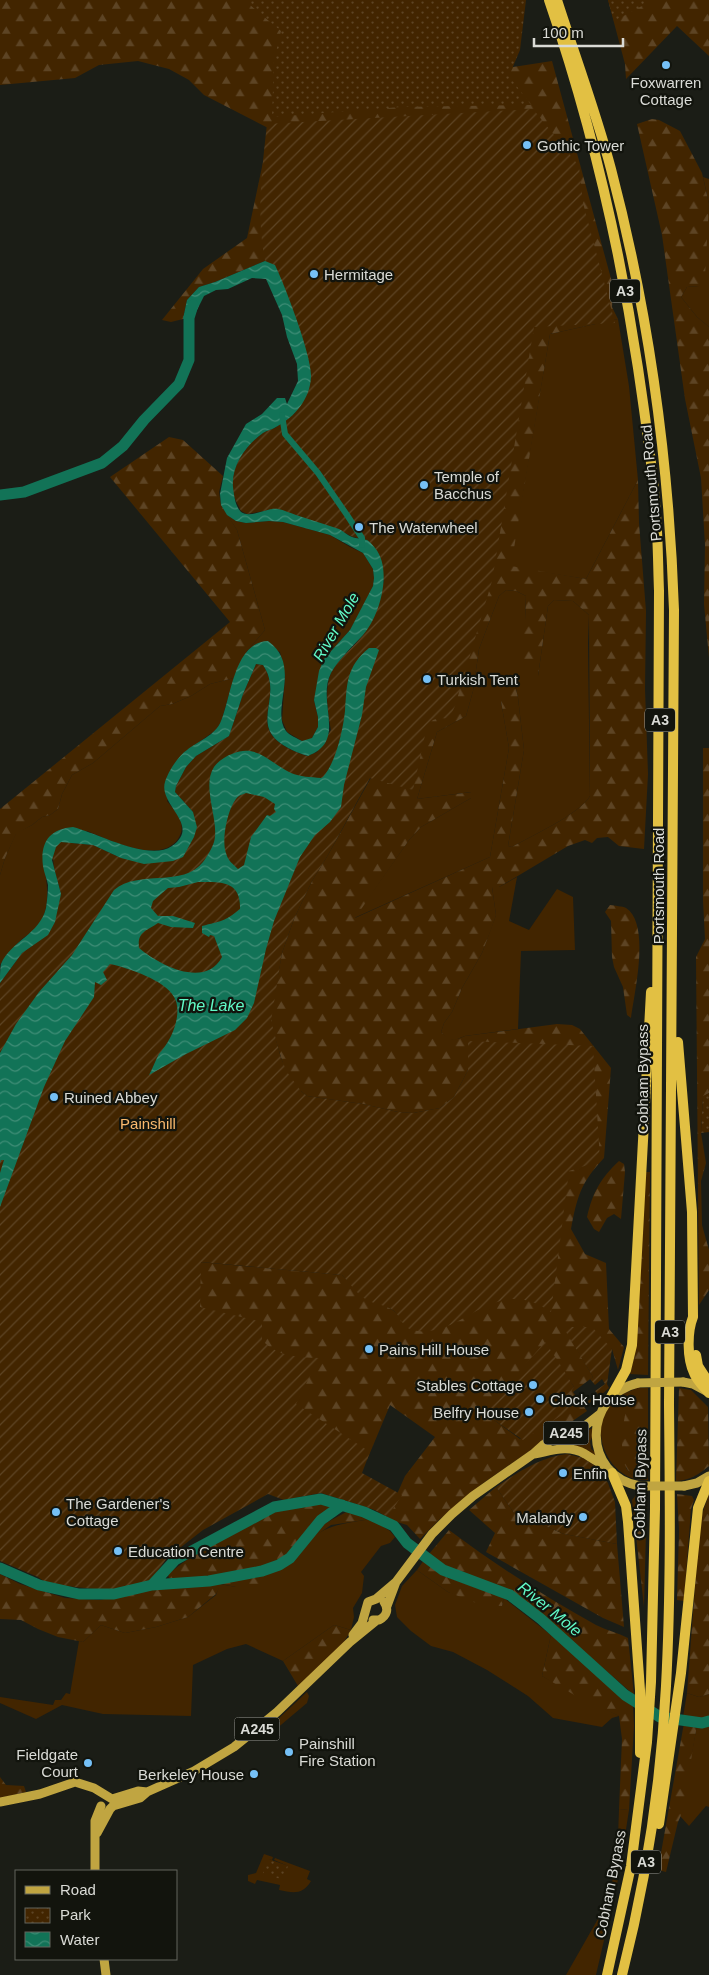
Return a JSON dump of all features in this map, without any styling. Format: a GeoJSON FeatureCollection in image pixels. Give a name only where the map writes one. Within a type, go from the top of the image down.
{"type":"FeatureCollection","features":[{"type":"Feature","properties":{"kind":"highway","name":"Portsmouth Road"},"geometry":{"type":"LineString","coordinates":[[549,0],[583,111],[612,225],[646,422],[656,515],[659,591],[657,959]]}},
{"type":"Feature","properties":{"kind":"highway","name":"Portsmouth Road"},"geometry":{"type":"LineString","coordinates":[[558,0],[615,185],[637,281],[660,416],[672,553],[674,610],[672,976]]}},
{"type":"Feature","properties":{"kind":"highway"},"geometry":{"type":"LineString","coordinates":[[611,1397],[626,1370],[631,1355],[650,1006],[657,959]]}},
{"type":"Feature","properties":{"kind":"highway","name":"Cobham Bypass"},"geometry":{"type":"LineString","coordinates":[[607,1975],[631,1866],[640,1799],[651,1682],[655,1509],[657,959]]}},
{"type":"Feature","properties":{"kind":"highway"},"geometry":{"type":"LineString","coordinates":[[672,976],[692,1212],[693,1317],[696,1333],[696,1356],[701,1370],[709,1383]]}},
{"type":"Feature","properties":{"kind":"highway","name":"Cobham Bypass"},"geometry":{"type":"LineString","coordinates":[[622,1975],[642,1887],[666,1748],[670,1528],[672,976]]}},
{"type":"Feature","properties":{"kind":"highway"},"geometry":{"type":"LineString","coordinates":[[693,1317],[690,1325],[690,1357],[696,1377],[709,1393]]}},
{"type":"Feature","properties":{"kind":"highway"},"geometry":{"type":"LineString","coordinates":[[609,1470],[621,1492],[627,1515],[644,1742]]}},
{"type":"Feature","properties":{"kind":"highway"},"geometry":{"type":"LineString","coordinates":[[666,1748],[678,1692],[698,1508],[709,1481]]}},
{"type":"Feature","properties":{"kind":"main road"},"geometry":{"type":"LineString","coordinates":[[709,1393],[694,1384],[683,1382],[638,1383],[628,1386],[604,1404],[600,1414],[597,1442],[609,1470],[625,1480],[640,1486],[684,1486],[698,1483],[709,1476]]}},
{"type":"Feature","properties":{"kind":"main road","name":"A245"},"geometry":{"type":"LineString","coordinates":[[376,1599],[396,1582],[444,1520],[466,1502],[534,1454],[543,1445],[586,1425],[600,1414]]}},
{"type":"Feature","properties":{"kind":"main road","name":"A245"},"geometry":{"type":"LineString","coordinates":[[534,1454],[556,1449],[570,1449],[584,1454],[609,1470]]}},
{"type":"Feature","properties":{"kind":"main road","name":"A245"},"geometry":{"type":"LineString","coordinates":[[387,1606],[396,1582]]}},
{"type":"Feature","properties":{"kind":"main road"},"geometry":{"type":"LineString","coordinates":[[350,1642],[362,1623],[368,1602],[376,1599],[384,1602],[387,1606],[386,1615],[382,1619],[371,1619],[366,1613]]}},
{"type":"Feature","properties":{"kind":"main road"},"geometry":{"type":"LineString","coordinates":[[350,1642],[376,1620]]}},
{"type":"Feature","properties":{"kind":"main road","name":"A245"},"geometry":{"type":"LineString","coordinates":[[108,1803],[138,1791],[147,1792],[194,1771],[245,1738],[277,1712],[350,1642]]}},
{"type":"Feature","properties":{"kind":"main road"},"geometry":{"type":"LineString","coordinates":[[0,1802],[40,1794],[73,1782],[81,1782],[88,1786],[108,1803],[96,1836],[95,1870]]}},
{"type":"Feature","properties":{"kind":"main road"},"geometry":{"type":"LineString","coordinates":[[104,1960],[106,1975]]}},
{"type":"Feature","properties":{"kind":"green space"},"geometry":{"type":"Polygon","coordinates":[[[0,0],[488,0],[513,67],[552,61],[613,286],[612,307],[618,319],[550,334],[511,566],[586,579],[638,480],[639,523],[646,611],[645,689],[648,774],[644,849],[619,846],[608,837],[597,838],[592,843],[585,840],[568,846],[499,887],[492,887],[496,915],[492,927],[482,953],[462,988],[441,1032],[449,1039],[458,1039],[465,1036],[557,1024],[572,1025],[580,1029],[611,1068],[604,1158],[581,1190],[571,1229],[585,1254],[606,1263],[609,1329],[624,1347],[618,1370],[612,1349],[564,1327],[593,1377],[573,1392],[583,1405],[593,1397],[595,1399],[584,1407],[587,1411],[482,1484],[440,1519],[420,1539],[407,1525],[394,1521],[363,1505],[394,1501],[405,1476],[435,1437],[390,1405],[367,1460],[306,1415],[200,1307],[200,1262],[342,1275],[353,1285],[396,1312],[409,1328],[422,1331],[450,1300],[488,1292],[468,1042],[468,1070],[454,1097],[440,1108],[413,1113],[398,1112],[363,1104],[307,1096],[301,1091],[291,1090],[270,1021],[282,953],[294,919],[312,881],[373,774],[436,711],[265,261],[199,287],[187,300],[183,319],[171,322],[162,320],[203,269],[247,238],[270,129],[204,95],[189,80],[169,69],[138,61],[99,65],[75,78],[0,85],[0,0]],[[506,590],[499,596],[479,649],[473,691],[466,716],[437,732],[417,799],[472,792],[471,798],[421,827],[409,840],[355,918],[490,857],[509,748],[501,701],[503,685],[515,684],[524,750],[508,846],[512,847],[566,817],[585,803],[590,796],[589,615],[573,601],[554,600],[548,606],[538,676],[534,680],[520,661],[526,596],[516,591],[506,590]],[[566,1375],[494,1420],[520,1439],[569,1396],[569,1391],[574,1387],[566,1375]]]}},
{"type":"Feature","properties":{"kind":"green space"},"geometry":{"type":"Polygon","coordinates":[[[244,0],[526,0],[520,50],[509,76],[531,105],[401,107],[272,117],[274,60],[281,31],[244,0]]]}},
{"type":"Feature","properties":{"kind":"green space"},"geometry":{"type":"Polygon","coordinates":[[[608,0],[709,0],[709,56],[677,26],[626,79],[625,64],[608,0]]]}},
{"type":"Feature","properties":{"kind":"green space"},"geometry":{"type":"Polygon","coordinates":[[[608,0],[653,0],[614,21],[608,0]]]}},
{"type":"Feature","properties":{"kind":"green space","name":"Painshill"},"geometry":{"type":"Polygon","coordinates":[[[533,109],[579,166],[583,203],[615,323],[534,327],[492,581],[455,706],[450,716],[433,720],[427,726],[413,790],[370,778],[312,881],[294,919],[282,953],[271,1021],[281,1058],[287,1072],[307,1096],[363,1104],[398,1112],[413,1113],[440,1108],[454,1097],[468,1070],[468,1041],[593,1046],[600,1161],[569,1171],[551,1312],[530,1301],[511,1299],[494,1303],[447,1326],[430,1331],[412,1330],[406,1327],[391,1309],[361,1296],[342,1275],[201,1262],[200,1307],[262,1322],[262,1340],[274,1350],[288,1355],[319,1358],[296,1404],[370,1452],[362,1473],[402,1495],[388,1517],[375,1510],[321,1493],[284,1500],[268,1494],[203,1530],[167,1558],[149,1583],[112,1591],[48,1584],[38,1577],[0,1561],[0,983],[22,953],[32,945],[61,894],[53,860],[54,854],[61,842],[93,845],[121,858],[173,861],[193,812],[175,792],[176,786],[186,767],[196,756],[229,736],[243,694],[256,664],[263,665],[269,679],[270,691],[267,715],[268,726],[273,737],[285,747],[307,756],[317,752],[331,730],[327,694],[331,673],[366,630],[384,581],[367,540],[353,537],[339,530],[277,509],[247,514],[241,511],[234,497],[232,485],[234,471],[240,457],[251,443],[264,432],[275,428],[295,413],[309,360],[283,283],[275,266],[265,261],[260,210],[267,124],[533,109]]]}},
{"type":"Feature","properties":{"kind":"green space"},"geometry":{"type":"Polygon","coordinates":[[[652,119],[659,120],[680,131],[702,173],[709,204],[705,276],[699,286],[687,287],[681,297],[697,317],[709,327],[709,658],[704,604],[705,545],[701,478],[685,399],[662,235],[637,124],[652,119]]]}},
{"type":"Feature","properties":{"kind":"green space"},"geometry":{"type":"Polygon","coordinates":[[[703,177],[709,179],[709,204],[703,177]]]}},
{"type":"Feature","properties":{"kind":"green space"},"geometry":{"type":"Polygon","coordinates":[[[709,204],[709,327],[697,317],[681,297],[687,287],[699,286],[709,204]]]}},
{"type":"Feature","properties":{"kind":"green space"},"geometry":{"type":"Polygon","coordinates":[[[618,319],[629,386],[638,480],[586,579],[510,567],[550,334],[618,319]]]}},
{"type":"Feature","properties":{"kind":"green space"},"geometry":{"type":"Polygon","coordinates":[[[169,437],[183,440],[223,476],[219,492],[221,505],[237,530],[265,630],[247,651],[234,678],[210,684],[191,696],[172,704],[160,706],[93,763],[72,775],[62,794],[58,809],[16,834],[5,858],[0,875],[0,809],[230,622],[110,477],[169,437]]]}},
{"type":"Feature","properties":{"kind":"green space"},"geometry":{"type":"Polygon","coordinates":[[[227,515],[236,521],[246,523],[283,522],[330,535],[363,553],[373,569],[373,586],[363,608],[350,630],[324,659],[314,700],[318,727],[309,740],[302,741],[287,732],[282,720],[285,676],[280,652],[256,644],[247,651],[265,630],[237,530],[227,515]]]}},
{"type":"Feature","properties":{"kind":"green space"},"geometry":{"type":"Polygon","coordinates":[[[506,590],[516,591],[526,596],[525,620],[538,676],[548,606],[554,600],[573,601],[589,615],[590,796],[585,803],[566,817],[512,847],[508,846],[524,750],[515,684],[501,701],[509,748],[490,857],[354,918],[409,840],[421,827],[471,798],[471,792],[417,799],[437,732],[466,716],[473,691],[479,649],[499,596],[506,590]]]}},
{"type":"Feature","properties":{"kind":"green space"},"geometry":{"type":"Polygon","coordinates":[[[234,678],[221,722],[216,730],[199,742],[167,801],[180,819],[182,828],[178,839],[170,846],[159,850],[147,850],[108,840],[87,831],[44,867],[47,882],[47,899],[41,922],[18,943],[0,965],[0,875],[16,833],[58,809],[62,794],[72,775],[93,763],[160,706],[172,704],[191,696],[210,684],[234,678]]]}},
{"type":"Feature","properties":{"kind":"green space"},"geometry":{"type":"Polygon","coordinates":[[[703,748],[709,748],[709,1093],[703,1097],[701,1133],[706,1163],[701,1181],[702,1225],[709,1250],[709,1290],[699,1305],[696,957],[705,939],[703,901],[703,748]]]}},
{"type":"Feature","properties":{"kind":"green space"},"geometry":{"type":"Polygon","coordinates":[[[517,877],[509,921],[529,930],[557,889],[573,897],[575,950],[521,951],[518,1029],[465,1036],[455,1040],[447,1039],[441,1032],[444,1023],[452,1012],[462,988],[482,953],[496,915],[492,887],[499,887],[517,877]]]}},
{"type":"Feature","properties":{"kind":"green space"},"geometry":{"type":"Polygon","coordinates":[[[610,905],[626,908],[634,916],[638,928],[639,960],[631,1018],[627,1015],[623,987],[614,967],[612,957],[611,921],[605,912],[610,905]]]}},
{"type":"Feature","properties":{"kind":"green space"},"geometry":{"type":"Polygon","coordinates":[[[709,1093],[709,1132],[701,1133],[703,1096],[709,1093]]]}},
{"type":"Feature","properties":{"kind":"green space"},"geometry":{"type":"Polygon","coordinates":[[[619,1161],[624,1164],[625,1172],[621,1219],[614,1214],[607,1218],[599,1232],[594,1229],[587,1217],[589,1208],[602,1180],[619,1161]]]}},
{"type":"Feature","properties":{"kind":"green space"},"geometry":{"type":"Polygon","coordinates":[[[645,1172],[650,1172],[648,1375],[630,1374],[635,1354],[645,1172]]]}},
{"type":"Feature","properties":{"kind":"green space"},"geometry":{"type":"Polygon","coordinates":[[[563,1327],[592,1327],[612,1349],[607,1384],[609,1388],[600,1396],[595,1391],[605,1384],[602,1379],[595,1385],[590,1379],[593,1377],[563,1327]]]}},
{"type":"Feature","properties":{"kind":"green space"},"geometry":{"type":"Polygon","coordinates":[[[545,1342],[574,1387],[569,1394],[576,1406],[523,1440],[494,1420],[480,1416],[545,1342]]]}},
{"type":"Feature","properties":{"kind":"green space"},"geometry":{"type":"Polygon","coordinates":[[[637,1388],[626,1468],[635,1479],[625,1475],[609,1459],[601,1438],[601,1427],[603,1416],[608,1406],[621,1395],[637,1388]]]}},
{"type":"Feature","properties":{"kind":"green space"},"geometry":{"type":"Polygon","coordinates":[[[637,1388],[648,1388],[648,1480],[635,1479],[626,1467],[622,1452],[626,1411],[629,1401],[637,1388]]]}},
{"type":"Feature","properties":{"kind":"green space"},"geometry":{"type":"Polygon","coordinates":[[[679,1388],[691,1390],[708,1407],[709,1466],[686,1480],[676,1481],[679,1388]]]}},
{"type":"Feature","properties":{"kind":"green space"},"geometry":{"type":"Polygon","coordinates":[[[595,1427],[594,1435],[590,1441],[591,1449],[596,1453],[598,1459],[555,1446],[595,1427]]]}},
{"type":"Feature","properties":{"kind":"green space"},"geometry":{"type":"Polygon","coordinates":[[[567,1454],[583,1458],[594,1465],[608,1483],[615,1502],[617,1544],[564,1534],[514,1513],[496,1487],[538,1462],[567,1454]]]}},
{"type":"Feature","properties":{"kind":"green space"},"geometry":{"type":"Polygon","coordinates":[[[496,1487],[514,1513],[564,1534],[617,1544],[624,1627],[603,1618],[486,1552],[495,1533],[469,1510],[496,1487]]]}},
{"type":"Feature","properties":{"kind":"green space"},"geometry":{"type":"Polygon","coordinates":[[[647,1493],[644,1607],[632,1500],[637,1494],[647,1493]]]}},
{"type":"Feature","properties":{"kind":"green space"},"geometry":{"type":"Polygon","coordinates":[[[677,1494],[692,1496],[694,1500],[691,1509],[684,1601],[677,1600],[679,1531],[677,1494]]]}},
{"type":"Feature","properties":{"kind":"green space"},"geometry":{"type":"Polygon","coordinates":[[[709,1494],[709,1694],[699,1697],[687,1693],[700,1520],[709,1494]]]}},
{"type":"Feature","properties":{"kind":"green space"},"geometry":{"type":"Polygon","coordinates":[[[320,1504],[331,1507],[311,1524],[288,1556],[275,1563],[226,1575],[169,1578],[168,1574],[196,1553],[279,1510],[320,1504]]]}},
{"type":"Feature","properties":{"kind":"green space"},"geometry":{"type":"Polygon","coordinates":[[[350,1510],[371,1519],[331,1525],[315,1536],[324,1524],[350,1510]]]}},
{"type":"Feature","properties":{"kind":"green space"},"geometry":{"type":"Polygon","coordinates":[[[371,1519],[390,1531],[395,1537],[390,1543],[381,1546],[361,1572],[364,1576],[362,1593],[353,1608],[354,1617],[351,1630],[334,1625],[283,1661],[246,1644],[227,1649],[193,1665],[191,1716],[103,1714],[62,1705],[36,1719],[0,1703],[0,1697],[53,1705],[55,1700],[61,1700],[66,1693],[70,1694],[79,1641],[83,1642],[101,1625],[125,1633],[156,1627],[188,1617],[216,1595],[220,1584],[236,1587],[282,1576],[282,1568],[313,1537],[337,1525],[371,1519]]]}},
{"type":"Feature","properties":{"kind":"green space"},"geometry":{"type":"Polygon","coordinates":[[[449,1530],[539,1592],[596,1625],[628,1638],[634,1695],[534,1608],[509,1590],[446,1567],[429,1554],[449,1530]]]}},
{"type":"Feature","properties":{"kind":"green space"},"geometry":{"type":"Polygon","coordinates":[[[424,1560],[444,1576],[504,1598],[502,1606],[481,1605],[448,1592],[417,1570],[424,1560]]]}},
{"type":"Feature","properties":{"kind":"green space"},"geometry":{"type":"Polygon","coordinates":[[[282,1568],[282,1576],[260,1587],[236,1587],[221,1584],[216,1594],[188,1617],[156,1627],[125,1633],[101,1625],[83,1642],[58,1637],[21,1620],[0,1619],[0,1574],[20,1584],[65,1598],[100,1600],[148,1590],[245,1578],[282,1568]]]}},
{"type":"Feature","properties":{"kind":"green space"},"geometry":{"type":"Polygon","coordinates":[[[417,1570],[448,1592],[502,1606],[504,1598],[551,1635],[542,1676],[619,1716],[612,1718],[602,1727],[553,1718],[528,1696],[487,1670],[453,1652],[431,1646],[411,1631],[397,1617],[395,1605],[402,1586],[417,1570]]]}},
{"type":"Feature","properties":{"kind":"green space"},"geometry":{"type":"Polygon","coordinates":[[[334,1625],[351,1630],[342,1645],[298,1686],[283,1661],[334,1625]]]}},
{"type":"Feature","properties":{"kind":"green space"},"geometry":{"type":"Polygon","coordinates":[[[551,1635],[633,1705],[634,1726],[629,1810],[619,1809],[622,1739],[619,1716],[576,1696],[542,1676],[551,1635]]]}},
{"type":"Feature","properties":{"kind":"green space"},"geometry":{"type":"Polygon","coordinates":[[[307,1692],[309,1696],[307,1703],[269,1735],[264,1735],[263,1733],[307,1692]]]}},
{"type":"Feature","properties":{"kind":"green space"},"geometry":{"type":"Polygon","coordinates":[[[687,1693],[699,1697],[709,1694],[709,1718],[703,1720],[683,1717],[687,1693]]]}},
{"type":"Feature","properties":{"kind":"green space"},"geometry":{"type":"Polygon","coordinates":[[[684,1723],[697,1725],[682,1813],[678,1822],[666,1872],[658,1870],[684,1723]]]}},
{"type":"Feature","properties":{"kind":"green space"},"geometry":{"type":"Polygon","coordinates":[[[697,1725],[709,1725],[709,1807],[706,1806],[689,1826],[680,1816],[697,1725]]]}},
{"type":"Feature","properties":{"kind":"green space"},"geometry":{"type":"Polygon","coordinates":[[[0,1777],[6,1785],[24,1786],[26,1792],[0,1798],[0,1777]]]}},
{"type":"Feature","properties":{"kind":"green space"},"geometry":{"type":"Polygon","coordinates":[[[619,1809],[629,1810],[619,1875],[596,1975],[566,1975],[603,1910],[617,1866],[619,1809]]]}},
{"type":"Feature","properties":{"kind":"green space"},"geometry":{"type":"Polygon","coordinates":[[[264,1854],[273,1857],[272,1860],[268,1859],[288,1866],[274,1860],[275,1858],[310,1871],[307,1879],[311,1881],[308,1886],[301,1891],[293,1892],[279,1890],[280,1885],[257,1880],[255,1884],[248,1881],[248,1875],[256,1873],[264,1854]]]}},
{"type":"Feature","properties":{"kind":"green space"},"geometry":{"type":"Polygon","coordinates":[[[268,1859],[288,1866],[283,1880],[263,1873],[268,1859]]]}},
{"type":"Feature","properties":{"kind":"water"},"geometry":{"type":"Polygon","coordinates":[[[265,261],[275,265],[285,288],[303,338],[311,377],[308,393],[295,413],[283,423],[257,438],[241,457],[234,471],[233,479],[236,504],[239,510],[245,514],[280,509],[339,529],[354,538],[368,541],[380,557],[383,568],[382,592],[375,616],[363,635],[331,673],[327,684],[329,731],[326,741],[320,749],[308,756],[286,747],[274,737],[268,726],[269,679],[263,665],[256,664],[243,694],[229,736],[196,756],[186,767],[176,786],[175,792],[193,812],[197,827],[194,837],[183,857],[173,861],[144,864],[121,858],[93,845],[61,842],[56,847],[52,860],[61,894],[55,922],[48,935],[22,953],[0,983],[1,964],[6,956],[11,949],[32,931],[43,917],[46,908],[48,885],[42,858],[45,844],[52,834],[65,828],[73,827],[137,849],[162,850],[172,846],[180,838],[183,830],[177,815],[167,799],[165,790],[166,778],[180,756],[215,731],[221,721],[231,686],[241,661],[248,651],[257,644],[268,641],[278,651],[283,663],[285,675],[281,711],[282,722],[286,731],[302,741],[312,738],[318,727],[314,700],[319,671],[324,659],[350,630],[373,586],[373,569],[363,553],[330,535],[283,522],[246,523],[236,521],[227,515],[221,505],[220,494],[227,458],[246,424],[262,414],[277,398],[285,398],[287,404],[298,381],[297,364],[287,337],[282,315],[266,279],[252,278],[228,289],[216,290],[204,296],[193,318],[183,319],[187,300],[199,287],[265,261]]]}},
{"type":"Feature","properties":{"kind":"water","name":"The Lake"},"geometry":{"type":"Polygon","coordinates":[[[369,648],[379,650],[366,687],[362,715],[344,785],[341,807],[330,822],[315,835],[300,857],[274,921],[254,1003],[247,1018],[235,1030],[149,1075],[159,1054],[172,1034],[177,1018],[176,1001],[163,985],[155,980],[126,968],[110,964],[103,972],[107,980],[101,985],[95,982],[94,997],[65,1041],[44,1087],[0,1207],[0,1173],[4,1160],[1,1160],[0,1163],[0,1053],[16,1024],[39,992],[72,955],[114,890],[136,880],[173,877],[184,874],[194,870],[203,862],[214,842],[215,824],[209,784],[214,767],[220,761],[232,754],[249,751],[263,756],[294,774],[323,777],[332,763],[341,736],[349,676],[361,655],[369,648]],[[246,793],[235,800],[229,814],[224,840],[227,856],[238,869],[244,865],[251,837],[267,815],[270,816],[276,812],[274,809],[275,804],[264,797],[246,793]],[[198,882],[168,888],[153,901],[151,908],[158,916],[173,916],[195,923],[193,928],[171,927],[158,923],[141,935],[139,942],[139,948],[158,961],[182,971],[194,973],[205,971],[214,966],[222,957],[214,936],[210,935],[209,937],[202,933],[202,926],[222,920],[240,909],[237,893],[233,888],[221,883],[198,882]]]}},
{"type":"Feature","properties":{"kind":"waterway","name":"River Mole"},"geometry":{"type":"LineString","coordinates":[[0,495],[24,492],[102,463],[123,446],[144,420],[179,384],[189,360],[189,318],[193,305]]}},
{"type":"Feature","properties":{"kind":"waterway"},"geometry":{"type":"LineString","coordinates":[[282,415],[285,434],[318,473],[362,538],[362,545]]}},
{"type":"Feature","properties":{"kind":"waterway","name":"River Mole"},"geometry":{"type":"LineString","coordinates":[[152,1585],[175,1560],[274,1507],[321,1499],[364,1512],[394,1526],[407,1543],[443,1570],[510,1595],[541,1619],[625,1695],[660,1717],[702,1723],[709,1721]]}},
{"type":"Feature","properties":{"kind":"waterway","name":"River Mole"},"geometry":{"type":"LineString","coordinates":[[0,1568],[39,1585],[79,1594],[114,1594],[152,1585],[209,1581],[262,1571],[279,1565],[290,1558],[321,1520],[342,1505]]}},
{"type":"Feature","properties":{"kind":"place","name":"Foxwarren Cottage"},"geometry":{"type":"Point","coordinates":[666,65]}},
{"type":"Feature","properties":{"kind":"place","name":"Gothic Tower"},"geometry":{"type":"Point","coordinates":[527,145]}},
{"type":"Feature","properties":{"kind":"place","name":"Hermitage"},"geometry":{"type":"Point","coordinates":[314,274]}},
{"type":"Feature","properties":{"kind":"place","name":"Temple of Bacchus"},"geometry":{"type":"Point","coordinates":[424,485]}},
{"type":"Feature","properties":{"kind":"place","name":"The Waterwheel"},"geometry":{"type":"Point","coordinates":[359,527]}},
{"type":"Feature","properties":{"kind":"place","name":"Turkish Tent"},"geometry":{"type":"Point","coordinates":[427,679]}},
{"type":"Feature","properties":{"kind":"place","name":"Ruined Abbey"},"geometry":{"type":"Point","coordinates":[54,1097]}},
{"type":"Feature","properties":{"kind":"place","name":"Pains Hill House"},"geometry":{"type":"Point","coordinates":[369,1349]}},
{"type":"Feature","properties":{"kind":"place","name":"Stables Cottage"},"geometry":{"type":"Point","coordinates":[533,1385]}},
{"type":"Feature","properties":{"kind":"place","name":"Clock House"},"geometry":{"type":"Point","coordinates":[540,1399]}},
{"type":"Feature","properties":{"kind":"place","name":"Belfry House"},"geometry":{"type":"Point","coordinates":[529,1412]}},
{"type":"Feature","properties":{"kind":"place","name":"Enfin"},"geometry":{"type":"Point","coordinates":[563,1473]}},
{"type":"Feature","properties":{"kind":"place","name":"The Gardener's Cottage"},"geometry":{"type":"Point","coordinates":[56,1512]}},
{"type":"Feature","properties":{"kind":"place","name":"Malandy"},"geometry":{"type":"Point","coordinates":[583,1517]}},
{"type":"Feature","properties":{"kind":"place","name":"Education Centre"},"geometry":{"type":"Point","coordinates":[118,1551]}},
{"type":"Feature","properties":{"kind":"place","name":"Painshill Fire Station"},"geometry":{"type":"Point","coordinates":[289,1752]}},
{"type":"Feature","properties":{"kind":"place","name":"Fieldgate Court"},"geometry":{"type":"Point","coordinates":[88,1763]}},
{"type":"Feature","properties":{"kind":"place","name":"Berkeley House"},"geometry":{"type":"Point","coordinates":[254,1774]}}]}
